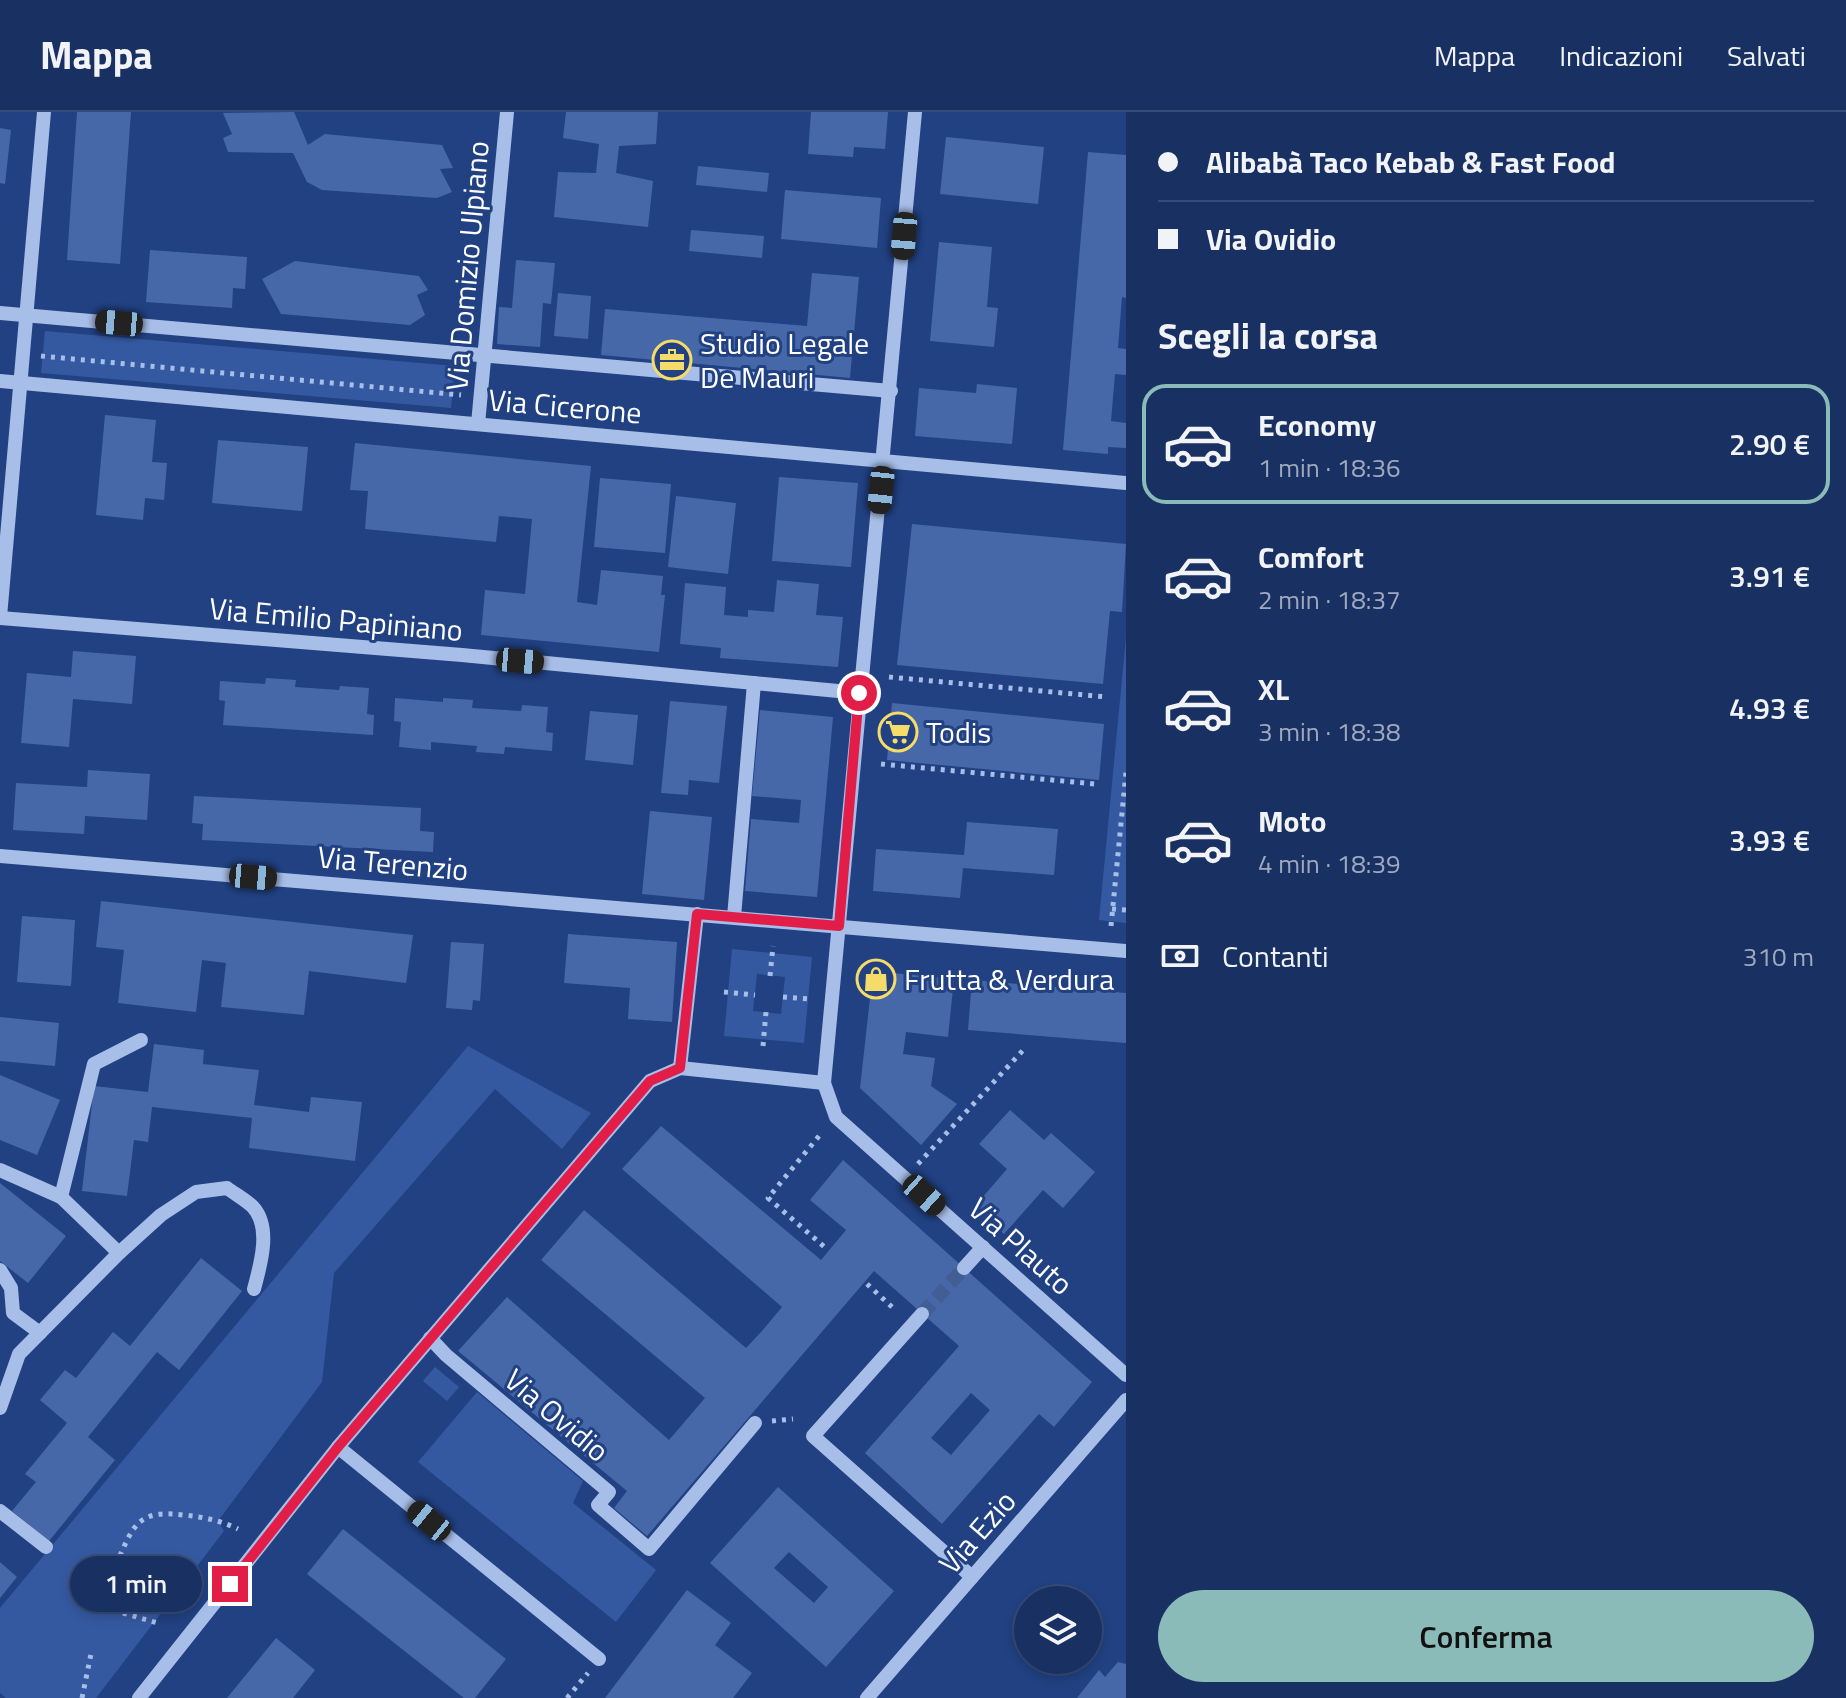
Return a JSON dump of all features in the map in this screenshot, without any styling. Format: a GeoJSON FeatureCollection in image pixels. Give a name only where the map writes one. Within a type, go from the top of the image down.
{"type":"FeatureCollection","features":[{"type":"Feature","properties":{"kind":"street"},"geometry":{"type":"LineString","coordinates":[[0,618],[3,552],[24,354],[44,112]]}},
{"type":"Feature","properties":{"kind":"street","name":"Via Domizio Ulpiano"},"geometry":{"type":"LineString","coordinates":[[478,424],[507,112]]}},
{"type":"Feature","properties":{"kind":"street"},"geometry":{"type":"LineString","coordinates":[[139,1698],[338,1447],[650,1081],[680,1068],[824,1083],[915,112]]}},
{"type":"Feature","properties":{"kind":"street","name":"Via Cicerone"},"geometry":{"type":"LineString","coordinates":[[0,313],[891,391]]}},
{"type":"Feature","properties":{"kind":"street","name":"Via Cicerone"},"geometry":{"type":"LineString","coordinates":[[0,381],[1126,483]]}},
{"type":"Feature","properties":{"kind":"street","name":"Via Emilio Papiniano"},"geometry":{"type":"LineString","coordinates":[[0,618],[462,655],[859,693]]}},
{"type":"Feature","properties":{"kind":"street"},"geometry":{"type":"LineString","coordinates":[[734,917],[754,683]]}},
{"type":"Feature","properties":{"kind":"street","name":"Via Terenzio"},"geometry":{"type":"LineString","coordinates":[[0,856],[1126,951]]}},
{"type":"Feature","properties":{"kind":"street"},"geometry":{"type":"LineString","coordinates":[[680,1068],[697,914]]}},
{"type":"Feature","properties":{"kind":"street"},"geometry":{"type":"LineString","coordinates":[[61,1197],[94,1064],[141,1040]]}},
{"type":"Feature","properties":{"kind":"street","name":"Via Plauto"},"geometry":{"type":"LineString","coordinates":[[824,1083],[836,1117],[1126,1375]]}},
{"type":"Feature","properties":{"kind":"street"},"geometry":{"type":"LineString","coordinates":[[0,1170],[61,1197],[119,1253]]}},
{"type":"Feature","properties":{"kind":"street"},"geometry":{"type":"LineString","coordinates":[[0,1408],[19,1354],[119,1253],[161,1215],[196,1192],[227,1188],[255,1209],[263,1234],[262,1259],[254,1289]]}},
{"type":"Feature","properties":{"kind":"street"},"geometry":{"type":"LineString","coordinates":[[964,1268],[983,1247]]}},
{"type":"Feature","properties":{"kind":"street"},"geometry":{"type":"LineString","coordinates":[[0,1270],[11,1288],[6,1315],[40,1333]]}},
{"type":"Feature","properties":{"kind":"street"},"geometry":{"type":"LineString","coordinates":[[922,1314],[813,1436],[972,1577]]}},
{"type":"Feature","properties":{"kind":"street","name":"Via Ovidio"},"geometry":{"type":"LineString","coordinates":[[430,1338],[446,1355],[609,1492],[598,1505],[649,1549],[755,1423]]}},
{"type":"Feature","properties":{"kind":"street","name":"Via Ezio"},"geometry":{"type":"LineString","coordinates":[[867,1698],[1126,1400]]}},
{"type":"Feature","properties":{"kind":"street"},"geometry":{"type":"LineString","coordinates":[[338,1447],[599,1659]]}},
{"type":"Feature","properties":{"kind":"street"},"geometry":{"type":"LineString","coordinates":[[0,1511],[46,1547]]}},
{"type":"Feature","properties":{"kind":"path"},"geometry":{"type":"LineString","coordinates":[[24,354],[481,397]]}},
{"type":"Feature","properties":{"kind":"path"},"geometry":{"type":"LineString","coordinates":[[889,677],[1107,697]]}},
{"type":"Feature","properties":{"kind":"path"},"geometry":{"type":"LineString","coordinates":[[881,764],[1095,784]]}},
{"type":"Feature","properties":{"kind":"path"},"geometry":{"type":"LineString","coordinates":[[1111,926],[1123,837],[1126,772]]}},
{"type":"Feature","properties":{"kind":"path"},"geometry":{"type":"LineString","coordinates":[[1112,909],[1126,910]]}},
{"type":"Feature","properties":{"kind":"path"},"geometry":{"type":"LineString","coordinates":[[770,976],[773,946]]}},
{"type":"Feature","properties":{"kind":"path"},"geometry":{"type":"LineString","coordinates":[[724,992],[755,995]]}},
{"type":"Feature","properties":{"kind":"path"},"geometry":{"type":"LineString","coordinates":[[783,997],[811,999]]}},
{"type":"Feature","properties":{"kind":"path"},"geometry":{"type":"LineString","coordinates":[[763,1046],[766,1012]]}},
{"type":"Feature","properties":{"kind":"path"},"geometry":{"type":"LineString","coordinates":[[905,1177],[1026,1047]]}},
{"type":"Feature","properties":{"kind":"path"},"geometry":{"type":"LineString","coordinates":[[819,1136],[768,1198],[828,1250]]}},
{"type":"Feature","properties":{"kind":"path"},"geometry":{"type":"LineString","coordinates":[[867,1284],[892,1307]]}},
{"type":"Feature","properties":{"kind":"path"},"geometry":{"type":"LineString","coordinates":[[116,1565],[127,1539],[140,1522],[153,1512],[215,1518],[238,1529]]}},
{"type":"Feature","properties":{"kind":"path"},"geometry":{"type":"LineString","coordinates":[[123,1613],[161,1624]]}},
{"type":"Feature","properties":{"kind":"path"},"geometry":{"type":"LineString","coordinates":[[82,1698],[92,1649]]}},
{"type":"Feature","properties":{"kind":"path"},"geometry":{"type":"LineString","coordinates":[[567,1698],[599,1659]]}},
{"type":"Feature","properties":{"kind":"shaded area"},"geometry":{"type":"Polygon","coordinates":[[[45,331],[455,366],[451,408],[41,373],[45,331]]]}},
{"type":"Feature","properties":{"kind":"shaded area"},"geometry":{"type":"Polygon","coordinates":[[[1126,637],[1126,923],[1099,920],[1126,637]]]}},
{"type":"Feature","properties":{"kind":"shaded area"},"geometry":{"type":"Polygon","coordinates":[[[732,949],[812,957],[804,1043],[724,1036],[732,949]],[[757,974],[753,1011],[781,1014],[785,977],[757,974]]]}},
{"type":"Feature","properties":{"kind":"shaded area"},"geometry":{"type":"Polygon","coordinates":[[[468,1046],[591,1113],[562,1149],[495,1089],[334,1273],[322,1382],[218,1521],[224,1531],[96,1698],[6,1698],[0,1693],[0,1608],[468,1046]]]}},
{"type":"Feature","properties":{"kind":"shaded area"},"geometry":{"type":"Polygon","coordinates":[[[435,1367],[459,1387],[447,1401],[423,1381],[435,1367]]]}},
{"type":"Feature","properties":{"kind":"shaded area"},"geometry":{"type":"Polygon","coordinates":[[[477,1392],[583,1481],[573,1503],[656,1570],[616,1622],[418,1462],[477,1392]]]}},
{"type":"Feature","properties":{"kind":"building"},"geometry":{"type":"Polygon","coordinates":[[[77,112],[131,112],[120,264],[67,260],[77,112]]]}},
{"type":"Feature","properties":{"kind":"building"},"geometry":{"type":"Polygon","coordinates":[[[294,112],[308,145],[325,134],[442,145],[453,168],[440,169],[452,192],[437,198],[322,190],[307,182],[293,153],[228,152],[223,138],[232,134],[223,113],[294,112]]]}},
{"type":"Feature","properties":{"kind":"building"},"geometry":{"type":"Polygon","coordinates":[[[566,112],[658,112],[656,144],[619,146],[616,173],[653,181],[648,227],[554,217],[558,172],[596,173],[599,144],[563,138],[566,112]]]}},
{"type":"Feature","properties":{"kind":"building"},"geometry":{"type":"Polygon","coordinates":[[[811,112],[888,112],[885,149],[854,147],[853,157],[808,154],[811,112]]]}},
{"type":"Feature","properties":{"kind":"building"},"geometry":{"type":"Polygon","coordinates":[[[0,128],[11,130],[5,184],[0,183],[0,128]]]}},
{"type":"Feature","properties":{"kind":"building"},"geometry":{"type":"Polygon","coordinates":[[[946,137],[1044,147],[1038,204],[940,194],[946,137]]]}},
{"type":"Feature","properties":{"kind":"building"},"geometry":{"type":"Polygon","coordinates":[[[1088,152],[1126,155],[1126,298],[1122,297],[1118,348],[1126,349],[1126,375],[1115,374],[1111,421],[1126,423],[1126,448],[1108,447],[1108,454],[1063,450],[1088,152]]]}},
{"type":"Feature","properties":{"kind":"building"},"geometry":{"type":"Polygon","coordinates":[[[698,166],[769,173],[767,192],[696,185],[698,166]]]}},
{"type":"Feature","properties":{"kind":"building"},"geometry":{"type":"Polygon","coordinates":[[[785,190],[881,198],[877,248],[781,239],[785,190]]]}},
{"type":"Feature","properties":{"kind":"building"},"geometry":{"type":"Polygon","coordinates":[[[691,230],[764,236],[762,258],[689,251],[691,230]]]}},
{"type":"Feature","properties":{"kind":"building"},"geometry":{"type":"Polygon","coordinates":[[[939,242],[992,247],[987,307],[998,308],[994,347],[930,341],[939,242]]]}},
{"type":"Feature","properties":{"kind":"building"},"geometry":{"type":"Polygon","coordinates":[[[150,250],[247,257],[245,289],[233,288],[232,308],[146,302],[150,250]]]}},
{"type":"Feature","properties":{"kind":"building"},"geometry":{"type":"Polygon","coordinates":[[[516,260],[555,263],[551,304],[543,303],[540,347],[497,344],[499,307],[512,308],[516,260]]]}},
{"type":"Feature","properties":{"kind":"building"},"geometry":{"type":"Polygon","coordinates":[[[295,261],[419,276],[428,290],[417,295],[425,315],[410,325],[281,314],[262,279],[295,261]]]}},
{"type":"Feature","properties":{"kind":"building"},"geometry":{"type":"Polygon","coordinates":[[[812,273],[859,277],[850,378],[601,355],[605,309],[807,326],[812,273]]]}},
{"type":"Feature","properties":{"kind":"building"},"geometry":{"type":"Polygon","coordinates":[[[558,293],[591,296],[588,339],[554,336],[558,293]]]}},
{"type":"Feature","properties":{"kind":"building"},"geometry":{"type":"Polygon","coordinates":[[[977,384],[1017,388],[1012,444],[915,436],[919,388],[976,393],[977,384]]]}},
{"type":"Feature","properties":{"kind":"building"},"geometry":{"type":"Polygon","coordinates":[[[105,415],[156,420],[152,462],[167,463],[164,500],[145,498],[143,520],[96,515],[105,415]]]}},
{"type":"Feature","properties":{"kind":"building"},"geometry":{"type":"Polygon","coordinates":[[[218,440],[308,447],[302,511],[212,503],[218,440]]]}},
{"type":"Feature","properties":{"kind":"building"},"geometry":{"type":"Polygon","coordinates":[[[355,443],[591,466],[577,602],[597,605],[601,570],[663,576],[661,595],[665,595],[659,652],[481,635],[485,590],[525,594],[532,519],[499,516],[496,542],[365,529],[368,491],[350,490],[355,443]]]}},
{"type":"Feature","properties":{"kind":"building"},"geometry":{"type":"Polygon","coordinates":[[[779,477],[858,483],[851,567],[772,561],[779,477]]]}},
{"type":"Feature","properties":{"kind":"building"},"geometry":{"type":"Polygon","coordinates":[[[600,478],[671,484],[665,553],[594,547],[600,478]]]}},
{"type":"Feature","properties":{"kind":"building"},"geometry":{"type":"Polygon","coordinates":[[[676,496],[736,503],[728,574],[668,567],[676,496]]]}},
{"type":"Feature","properties":{"kind":"building"},"geometry":{"type":"Polygon","coordinates":[[[912,524],[1126,544],[1122,612],[1110,611],[1103,684],[897,665],[912,524]]]}},
{"type":"Feature","properties":{"kind":"building"},"geometry":{"type":"Polygon","coordinates":[[[777,580],[819,584],[816,615],[843,617],[838,667],[720,658],[721,648],[680,644],[685,583],[726,587],[724,615],[748,617],[748,610],[774,612],[777,580]]]}},
{"type":"Feature","properties":{"kind":"building"},"geometry":{"type":"Polygon","coordinates":[[[73,651],[136,656],[132,704],[73,699],[69,747],[21,743],[27,673],[71,677],[73,651]]]}},
{"type":"Feature","properties":{"kind":"building"},"geometry":{"type":"Polygon","coordinates":[[[266,678],[296,680],[295,687],[339,690],[340,686],[369,688],[367,714],[374,715],[373,735],[223,725],[225,701],[219,700],[220,681],[265,684],[266,678]]]}},
{"type":"Feature","properties":{"kind":"building"},"geometry":{"type":"Polygon","coordinates":[[[395,698],[443,702],[443,698],[473,700],[472,708],[521,711],[522,705],[548,707],[546,732],[553,733],[552,751],[505,747],[504,754],[476,752],[477,746],[431,742],[431,750],[399,747],[401,722],[394,721],[395,698]]]}},
{"type":"Feature","properties":{"kind":"building"},"geometry":{"type":"Polygon","coordinates":[[[670,701],[727,706],[719,783],[689,780],[688,795],[661,793],[670,701]]]}},
{"type":"Feature","properties":{"kind":"building"},"geometry":{"type":"Polygon","coordinates":[[[892,703],[1104,724],[1099,780],[887,760],[892,703]]]}},
{"type":"Feature","properties":{"kind":"building"},"geometry":{"type":"Polygon","coordinates":[[[760,710],[833,717],[817,897],[745,891],[751,819],[799,823],[801,800],[752,796],[760,710]]]}},
{"type":"Feature","properties":{"kind":"building"},"geometry":{"type":"Polygon","coordinates":[[[590,711],[638,715],[633,765],[585,760],[590,711]]]}},
{"type":"Feature","properties":{"kind":"building"},"geometry":{"type":"Polygon","coordinates":[[[88,770],[150,774],[147,820],[85,816],[84,834],[13,830],[16,783],[87,787],[88,770]]]}},
{"type":"Feature","properties":{"kind":"building"},"geometry":{"type":"Polygon","coordinates":[[[194,796],[421,808],[420,831],[434,832],[433,852],[202,840],[203,824],[192,823],[194,796]]]}},
{"type":"Feature","properties":{"kind":"building"},"geometry":{"type":"Polygon","coordinates":[[[650,811],[712,817],[704,900],[642,894],[650,811]]]}},
{"type":"Feature","properties":{"kind":"building"},"geometry":{"type":"Polygon","coordinates":[[[967,822],[1058,829],[1054,875],[963,868],[960,898],[873,891],[876,849],[964,855],[967,822]]]}},
{"type":"Feature","properties":{"kind":"building"},"geometry":{"type":"Polygon","coordinates":[[[101,901],[413,935],[406,983],[309,971],[304,1015],[221,1007],[226,963],[202,960],[196,1012],[118,1003],[124,950],[96,947],[101,901]]]}},
{"type":"Feature","properties":{"kind":"building"},"geometry":{"type":"Polygon","coordinates":[[[22,916],[75,920],[71,986],[17,982],[22,916]]]}},
{"type":"Feature","properties":{"kind":"building"},"geometry":{"type":"Polygon","coordinates":[[[568,934],[677,942],[672,1022],[628,1019],[630,988],[564,983],[568,934]]]}},
{"type":"Feature","properties":{"kind":"building"},"geometry":{"type":"Polygon","coordinates":[[[451,942],[484,944],[480,1001],[473,1000],[472,1010],[446,1008],[451,942]]]}},
{"type":"Feature","properties":{"kind":"building"},"geometry":{"type":"Polygon","coordinates":[[[873,971],[954,979],[948,1037],[906,1032],[903,1054],[935,1058],[931,1086],[957,1104],[921,1145],[860,1088],[873,971]]]}},
{"type":"Feature","properties":{"kind":"building"},"geometry":{"type":"Polygon","coordinates":[[[972,980],[1126,993],[1126,1043],[968,1030],[972,980]]]}},
{"type":"Feature","properties":{"kind":"building"},"geometry":{"type":"Polygon","coordinates":[[[0,1017],[59,1023],[55,1066],[0,1061],[0,1017]]]}},
{"type":"Feature","properties":{"kind":"building"},"geometry":{"type":"Polygon","coordinates":[[[154,1044],[204,1050],[203,1064],[259,1070],[254,1105],[309,1112],[311,1097],[362,1102],[355,1161],[249,1148],[252,1118],[152,1107],[148,1142],[134,1140],[127,1196],[82,1191],[94,1086],[148,1092],[154,1044]]]}},
{"type":"Feature","properties":{"kind":"building"},"geometry":{"type":"Polygon","coordinates":[[[0,1075],[60,1100],[37,1155],[0,1140],[0,1075]]]}},
{"type":"Feature","properties":{"kind":"building"},"geometry":{"type":"Polygon","coordinates":[[[1010,1110],[1044,1140],[1051,1133],[1095,1172],[1063,1208],[1043,1190],[1004,1234],[974,1207],[1007,1169],[979,1144],[1010,1110]]]}},
{"type":"Feature","properties":{"kind":"building"},"geometry":{"type":"Polygon","coordinates":[[[661,1126],[821,1260],[846,1230],[810,1200],[843,1160],[1092,1382],[1054,1427],[1039,1414],[942,1524],[865,1453],[959,1346],[874,1271],[647,1536],[614,1508],[627,1491],[458,1351],[507,1297],[669,1440],[705,1398],[541,1260],[584,1210],[746,1348],[782,1307],[622,1169],[661,1126]],[[971,1393],[931,1438],[951,1455],[990,1410],[971,1393]]]}},
{"type":"Feature","properties":{"kind":"building"},"geometry":{"type":"Polygon","coordinates":[[[0,1183],[66,1236],[28,1283],[0,1261],[0,1183]]]}},
{"type":"Feature","properties":{"kind":"building"},"geometry":{"type":"Polygon","coordinates":[[[201,1258],[242,1291],[179,1370],[157,1352],[88,1437],[115,1460],[49,1541],[12,1511],[36,1482],[25,1474],[67,1423],[40,1400],[65,1370],[76,1378],[113,1332],[130,1346],[201,1258]]]}},
{"type":"Feature","properties":{"kind":"building"},"geometry":{"type":"Polygon","coordinates":[[[778,1487],[894,1591],[826,1667],[710,1563],[778,1487]],[[789,1552],[774,1568],[814,1603],[828,1587],[789,1552]]]}},
{"type":"Feature","properties":{"kind":"building"},"geometry":{"type":"Polygon","coordinates":[[[343,1529],[506,1659],[475,1698],[464,1698],[307,1574],[343,1529]]]}},
{"type":"Feature","properties":{"kind":"building"},"geometry":{"type":"Polygon","coordinates":[[[0,1562],[17,1577],[0,1598],[0,1562]]]}},
{"type":"Feature","properties":{"kind":"building"},"geometry":{"type":"Polygon","coordinates":[[[687,1590],[731,1623],[715,1645],[752,1673],[733,1698],[605,1698],[687,1590]]]}},
{"type":"Feature","properties":{"kind":"building"},"geometry":{"type":"Polygon","coordinates":[[[276,1638],[315,1670],[293,1698],[227,1698],[276,1638]]]}},
{"type":"Feature","properties":{"kind":"building"},"geometry":{"type":"Polygon","coordinates":[[[1118,1662],[1126,1664],[1126,1698],[1077,1698],[1096,1674],[1105,1677],[1118,1662]]]}},
{"type":"Feature","properties":{"kind":"tunnel"},"geometry":{"type":"LineString","coordinates":[[922,1314],[964,1268]]}},
{"type":"Feature","properties":{"kind":"place","name":"Studio Legale De Mauri"},"geometry":{"type":"Point","coordinates":[672,360]}},
{"type":"Feature","properties":{"kind":"place","name":"Todis"},"geometry":{"type":"Point","coordinates":[898,732]}},
{"type":"Feature","properties":{"kind":"place","name":"Frutta & Verdura"},"geometry":{"type":"Point","coordinates":[876,979]}},
{"type":"Feature","properties":{"kind":"route"},"geometry":{"type":"LineString","coordinates":[[230,1584],[338,1447],[650,1081],[680,1068],[697,914],[839,926],[859,693]]}}]}
